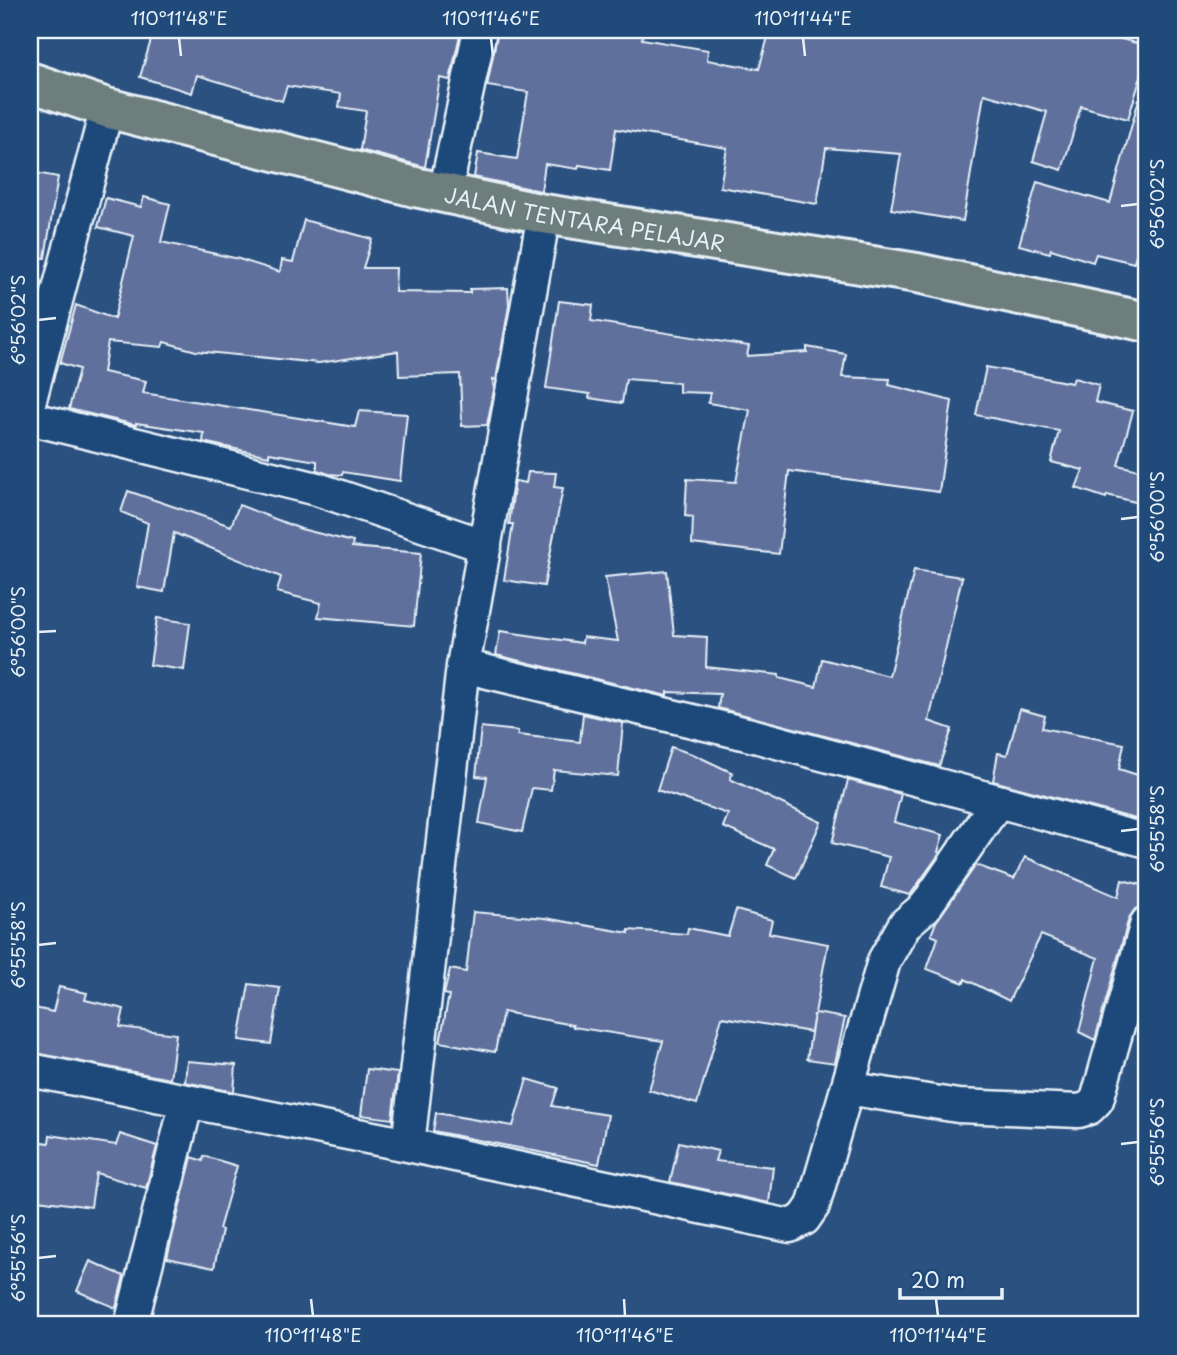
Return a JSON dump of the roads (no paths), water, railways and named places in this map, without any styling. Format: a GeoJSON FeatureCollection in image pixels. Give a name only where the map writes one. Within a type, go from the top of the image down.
{"type":"FeatureCollection","features":[{"type":"Feature","properties":{"kind":"highway","name":"JALAN TENTARA PELAJAR"},"geometry":{"type":"LineString","coordinates":[[30,82],[107,108],[415,187],[544,214],[917,273],[1147,322]]}},
{"type":"Feature","properties":{"kind":"street"},"geometry":{"type":"LineString","coordinates":[[445,193],[480,30]]}},
{"type":"Feature","properties":{"kind":"street"},"geometry":{"type":"LineString","coordinates":[[107,108],[30,409],[37,419],[317,489],[485,546]]}},
{"type":"Feature","properties":{"kind":"street"},"geometry":{"type":"LineString","coordinates":[[408,1145],[463,666],[544,214]]}},
{"type":"Feature","properties":{"kind":"street"},"geometry":{"type":"LineString","coordinates":[[463,666],[747,734],[1147,841]]}},
{"type":"Feature","properties":{"kind":"street"},"geometry":{"type":"LineString","coordinates":[[30,1070],[408,1145],[790,1227],[804,1219],[813,1206],[884,961],[895,937],[905,924],[925,907],[998,801]]}},
{"type":"Feature","properties":{"kind":"street"},"geometry":{"type":"LineString","coordinates":[[846,1088],[958,1107],[1079,1111],[1089,1108],[1097,1100],[1147,923]]}},
{"type":"Feature","properties":{"kind":"street"},"geometry":{"type":"LineString","coordinates":[[131,1325],[187,1101]]}}]}
